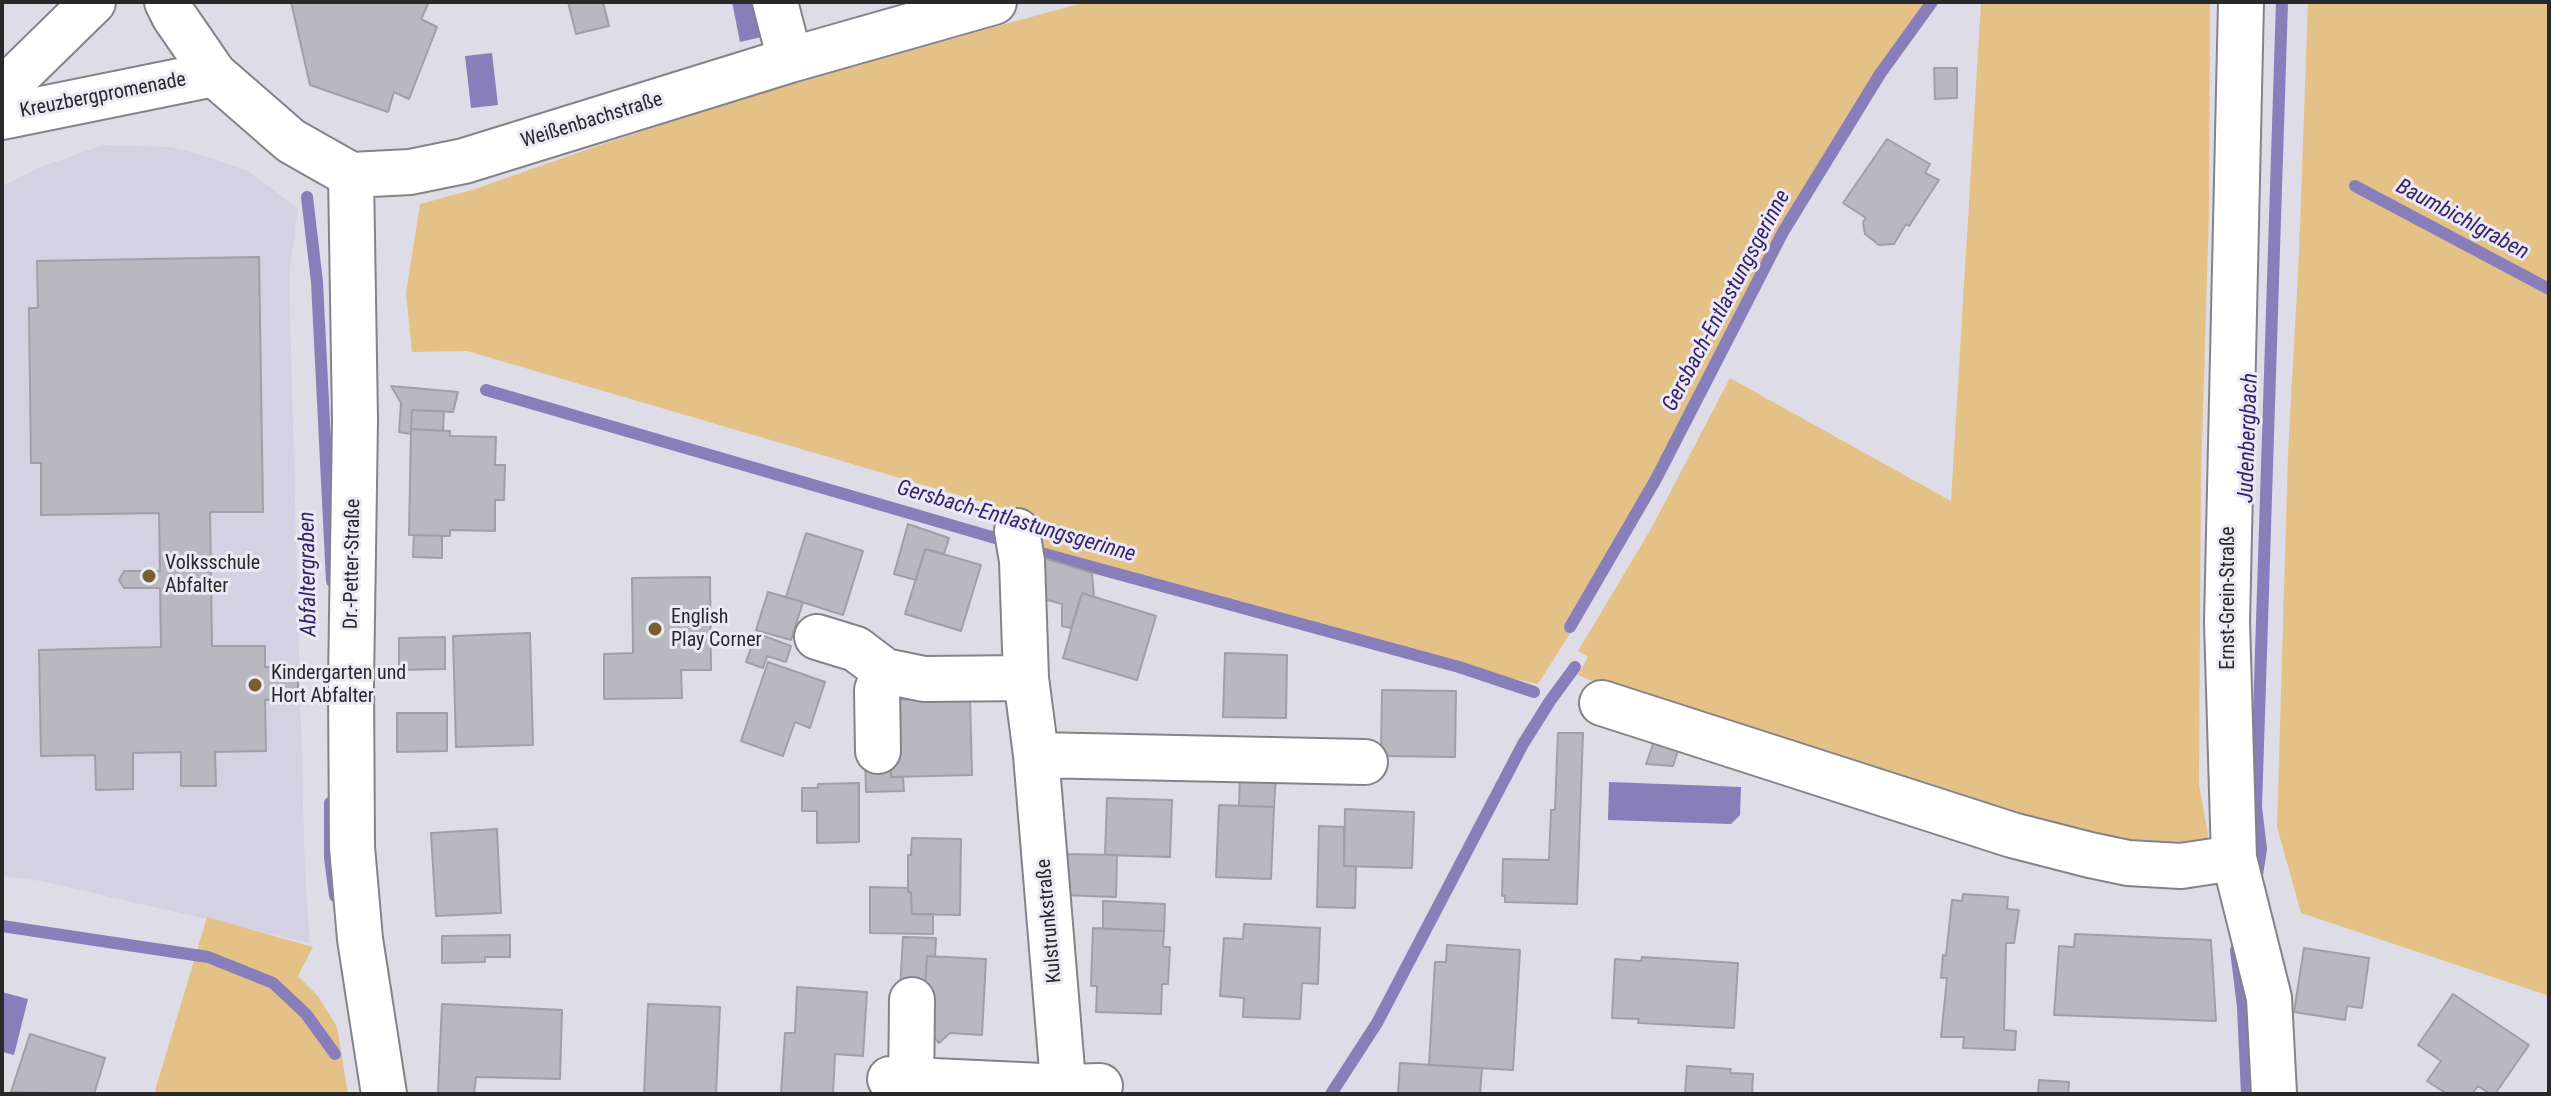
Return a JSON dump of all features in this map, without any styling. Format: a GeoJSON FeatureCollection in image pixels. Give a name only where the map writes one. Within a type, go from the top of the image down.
{"type":"FeatureCollection","features":[{"type":"Feature","properties":{"kind":"street","name":"Kreuzbergpromenade"},"geometry":{"type":"LineString","coordinates":[[2,91],[93,2]]}},
{"type":"Feature","properties":{"kind":"street","name":"Kreuzbergpromenade"},"geometry":{"type":"LineString","coordinates":[[2,117],[214,74],[167,2]]}},
{"type":"Feature","properties":{"kind":"street"},"geometry":{"type":"LineString","coordinates":[[775,2],[790,60]]}},
{"type":"Feature","properties":{"kind":"street","name":"Weißenbachstraße"},"geometry":{"type":"LineString","coordinates":[[351,175],[410,172],[464,161],[790,60],[994,2]]}},
{"type":"Feature","properties":{"kind":"street","name":"Ernst-Grein-Straße"},"geometry":{"type":"LineString","coordinates":[[2241,2],[2227,622],[2234,858],[2269,998],[2274,1094]]}},
{"type":"Feature","properties":{"kind":"street"},"geometry":{"type":"LineString","coordinates":[[214,74],[291,141],[351,175]]}},
{"type":"Feature","properties":{"kind":"street","name":"Dr.-Petter-Straße"},"geometry":{"type":"LineString","coordinates":[[351,175],[355,420],[352,847],[360,939],[384,1094]]}},
{"type":"Feature","properties":{"kind":"street","name":"Kulstrunkstraße"},"geometry":{"type":"LineString","coordinates":[[912,1000],[904,1084],[1076,1089],[1026,678],[1020,545]]}},
{"type":"Feature","properties":{"kind":"street"},"geometry":{"type":"LineString","coordinates":[[817,637],[856,649],[885,671],[924,679],[1026,678]]}},
{"type":"Feature","properties":{"kind":"street"},"geometry":{"type":"LineString","coordinates":[[878,751],[877,690],[885,671]]}},
{"type":"Feature","properties":{"kind":"street"},"geometry":{"type":"LineString","coordinates":[[1602,703],[2012,835],[2090,855],[2128,863],[2181,866],[2234,858]]}},
{"type":"Feature","properties":{"kind":"street"},"geometry":{"type":"LineString","coordinates":[[1036,755],[1365,762]]}},
{"type":"Feature","properties":{"kind":"shaded area"},"geometry":{"type":"Polygon","coordinates":[[[732,2],[759,2],[766,36],[740,42],[732,2]]]}},
{"type":"Feature","properties":{"kind":"shaded area"},"geometry":{"type":"Polygon","coordinates":[[[1086,2],[1932,2],[1880,74],[1783,232],[1732,335],[1585,610],[1538,684],[1459,667],[1032,550],[1026,515],[467,351],[412,352],[406,293],[420,204],[472,190],[804,79],[1086,2]]]}},
{"type":"Feature","properties":{"kind":"shaded area"},"geometry":{"type":"Polygon","coordinates":[[[1981,2],[2210,2],[2199,785],[2208,834],[2205,848],[2127,853],[1695,724],[1578,675],[1588,657],[1578,651],[1652,527],[1730,378],[1951,501],[1981,2]]]}},
{"type":"Feature","properties":{"kind":"shaded area"},"geometry":{"type":"Polygon","coordinates":[[[2308,2],[2549,2],[2549,996],[2301,913],[2277,827],[2288,454],[2308,2]]]}},
{"type":"Feature","properties":{"kind":"shaded area"},"geometry":{"type":"Polygon","coordinates":[[[492,53],[498,105],[471,108],[465,56],[492,53]]]}},
{"type":"Feature","properties":{"kind":"shaded area","name":"Volksschule Abfalter"},"geometry":{"type":"Polygon","coordinates":[[[103,145],[171,147],[205,156],[248,171],[298,209],[289,275],[305,876],[310,943],[41,881],[2,876],[2,186],[38,168],[103,145]]]}},
{"type":"Feature","properties":{"kind":"shaded area"},"geometry":{"type":"Polygon","coordinates":[[[1609,782],[1741,787],[1740,815],[1731,824],[1608,820],[1609,782]]]}},
{"type":"Feature","properties":{"kind":"shaded area"},"geometry":{"type":"Polygon","coordinates":[[[207,917],[313,947],[298,976],[318,996],[337,1027],[348,1094],[154,1094],[207,917]]]}},
{"type":"Feature","properties":{"kind":"shaded area"},"geometry":{"type":"Polygon","coordinates":[[[2,992],[28,999],[14,1055],[2,1052],[2,992]]]}},
{"type":"Feature","properties":{"kind":"building"},"geometry":{"type":"Polygon","coordinates":[[[291,2],[428,4],[421,19],[437,27],[409,99],[394,92],[388,112],[310,85],[291,2]]]}},
{"type":"Feature","properties":{"kind":"building"},"geometry":{"type":"Polygon","coordinates":[[[568,2],[603,2],[609,26],[576,34],[568,2]]]}},
{"type":"Feature","properties":{"kind":"building"},"geometry":{"type":"Polygon","coordinates":[[[1934,68],[1957,68],[1957,98],[1935,99],[1934,68]]]}},
{"type":"Feature","properties":{"kind":"building"},"geometry":{"type":"Polygon","coordinates":[[[1887,139],[1930,164],[1925,173],[1939,180],[1894,244],[1879,245],[1865,234],[1863,222],[1866,218],[1843,203],[1887,139]]]}},
{"type":"Feature","properties":{"kind":"building"},"geometry":{"type":"Polygon","coordinates":[[[259,257],[263,512],[210,512],[212,646],[265,646],[265,667],[298,667],[298,699],[265,700],[266,751],[215,752],[216,786],[181,786],[181,752],[133,753],[133,789],[96,790],[95,755],[41,756],[39,650],[161,647],[160,588],[124,588],[119,580],[124,571],[160,571],[159,513],[41,515],[41,463],[31,463],[29,308],[38,308],[37,261],[259,257]]]}},
{"type":"Feature","properties":{"kind":"building"},"geometry":{"type":"Polygon","coordinates":[[[391,386],[458,392],[453,412],[412,410],[411,434],[399,432],[401,403],[391,386]]]}},
{"type":"Feature","properties":{"kind":"building"},"geometry":{"type":"Polygon","coordinates":[[[412,410],[444,411],[443,431],[411,429],[412,410]]]}},
{"type":"Feature","properties":{"kind":"building"},"geometry":{"type":"Polygon","coordinates":[[[411,429],[450,431],[450,436],[496,437],[495,465],[505,465],[504,500],[495,500],[495,531],[450,530],[450,536],[409,535],[411,429]]]}},
{"type":"Feature","properties":{"kind":"building"},"geometry":{"type":"Polygon","coordinates":[[[908,524],[949,538],[944,554],[925,549],[916,580],[894,574],[908,524]]]}},
{"type":"Feature","properties":{"kind":"building"},"geometry":{"type":"Polygon","coordinates":[[[806,533],[863,551],[843,615],[786,597],[806,533]]]}},
{"type":"Feature","properties":{"kind":"building"},"geometry":{"type":"Polygon","coordinates":[[[414,535],[442,536],[442,558],[413,557],[414,535]]]}},
{"type":"Feature","properties":{"kind":"building"},"geometry":{"type":"Polygon","coordinates":[[[925,549],[981,565],[961,631],[905,614],[925,549]]]}},
{"type":"Feature","properties":{"kind":"building"},"geometry":{"type":"Polygon","coordinates":[[[1031,554],[1092,573],[1094,597],[1082,593],[1071,628],[1062,626],[1062,604],[1033,596],[1031,554]]]}},
{"type":"Feature","properties":{"kind":"building"},"geometry":{"type":"Polygon","coordinates":[[[710,577],[711,670],[681,670],[682,698],[604,699],[604,654],[633,653],[632,578],[710,577]]]}},
{"type":"Feature","properties":{"kind":"building"},"geometry":{"type":"Polygon","coordinates":[[[768,592],[803,602],[791,640],[756,630],[768,592]]]}},
{"type":"Feature","properties":{"kind":"building"},"geometry":{"type":"Polygon","coordinates":[[[1082,593],[1156,616],[1137,680],[1063,658],[1082,593]]]}},
{"type":"Feature","properties":{"kind":"building"},"geometry":{"type":"Polygon","coordinates":[[[530,633],[533,745],[456,747],[453,636],[530,633]]]}},
{"type":"Feature","properties":{"kind":"building"},"geometry":{"type":"Polygon","coordinates":[[[756,633],[791,646],[786,662],[767,656],[763,668],[746,662],[756,633]]]}},
{"type":"Feature","properties":{"kind":"building"},"geometry":{"type":"Polygon","coordinates":[[[445,637],[445,669],[399,670],[399,638],[445,637]]]}},
{"type":"Feature","properties":{"kind":"building"},"geometry":{"type":"Polygon","coordinates":[[[1225,653],[1287,655],[1286,718],[1223,717],[1225,653]]]}},
{"type":"Feature","properties":{"kind":"building"},"geometry":{"type":"Polygon","coordinates":[[[768,662],[825,682],[810,728],[795,722],[783,756],[741,741],[768,662]]]}},
{"type":"Feature","properties":{"kind":"building"},"geometry":{"type":"Polygon","coordinates":[[[1382,690],[1456,691],[1455,757],[1381,756],[1382,690]]]}},
{"type":"Feature","properties":{"kind":"building"},"geometry":{"type":"Polygon","coordinates":[[[970,698],[972,775],[891,777],[890,700],[970,698]]]}},
{"type":"Feature","properties":{"kind":"building"},"geometry":{"type":"Polygon","coordinates":[[[397,713],[447,713],[447,751],[397,752],[397,713]]]}},
{"type":"Feature","properties":{"kind":"building"},"geometry":{"type":"Polygon","coordinates":[[[1558,733],[1583,733],[1577,904],[1505,902],[1505,896],[1502,896],[1503,859],[1549,860],[1551,810],[1555,810],[1558,733]]]}},
{"type":"Feature","properties":{"kind":"building"},"geometry":{"type":"Polygon","coordinates":[[[1657,733],[1681,741],[1673,766],[1646,764],[1657,733]]]}},
{"type":"Feature","properties":{"kind":"building"},"geometry":{"type":"Polygon","coordinates":[[[891,752],[891,777],[903,777],[904,791],[866,792],[865,753],[891,752]]]}},
{"type":"Feature","properties":{"kind":"building"},"geometry":{"type":"Polygon","coordinates":[[[1240,773],[1276,774],[1274,807],[1239,806],[1240,773]]]}},
{"type":"Feature","properties":{"kind":"building"},"geometry":{"type":"Polygon","coordinates":[[[859,783],[859,842],[817,843],[817,811],[802,811],[802,788],[818,788],[818,784],[859,783]]]}},
{"type":"Feature","properties":{"kind":"building"},"geometry":{"type":"Polygon","coordinates":[[[1107,798],[1172,800],[1170,857],[1105,855],[1107,798]]]}},
{"type":"Feature","properties":{"kind":"building"},"geometry":{"type":"Polygon","coordinates":[[[1219,805],[1274,807],[1271,879],[1216,877],[1219,805]]]}},
{"type":"Feature","properties":{"kind":"building"},"geometry":{"type":"Polygon","coordinates":[[[1345,809],[1414,812],[1412,868],[1344,866],[1345,809]]]}},
{"type":"Feature","properties":{"kind":"building"},"geometry":{"type":"Polygon","coordinates":[[[1319,826],[1344,827],[1344,866],[1356,866],[1355,908],[1317,907],[1319,826]]]}},
{"type":"Feature","properties":{"kind":"building"},"geometry":{"type":"Polygon","coordinates":[[[497,829],[501,913],[436,916],[431,833],[497,829]]]}},
{"type":"Feature","properties":{"kind":"building"},"geometry":{"type":"Polygon","coordinates":[[[912,838],[961,839],[960,915],[912,914],[911,892],[908,892],[908,855],[911,855],[912,838]]]}},
{"type":"Feature","properties":{"kind":"building"},"geometry":{"type":"Polygon","coordinates":[[[1062,854],[1117,855],[1116,897],[1061,895],[1062,854]]]}},
{"type":"Feature","properties":{"kind":"building"},"geometry":{"type":"Polygon","coordinates":[[[870,887],[908,888],[912,914],[933,914],[933,934],[870,933],[870,887]]]}},
{"type":"Feature","properties":{"kind":"building"},"geometry":{"type":"Polygon","coordinates":[[[1963,894],[2008,897],[2007,909],[2019,910],[2014,943],[2006,943],[2004,1030],[2016,1031],[2015,1050],[1963,1048],[1964,1037],[1941,1037],[1947,978],[1941,978],[1943,955],[1946,956],[1952,900],[1962,901],[1963,894]]]}},
{"type":"Feature","properties":{"kind":"building"},"geometry":{"type":"Polygon","coordinates":[[[1103,901],[1165,904],[1164,931],[1103,929],[1103,901]]]}},
{"type":"Feature","properties":{"kind":"building"},"geometry":{"type":"Polygon","coordinates":[[[1244,924],[1320,928],[1318,984],[1302,983],[1300,1019],[1243,1017],[1244,998],[1220,996],[1224,938],[1243,939],[1244,924]]]}},
{"type":"Feature","properties":{"kind":"building"},"geometry":{"type":"Polygon","coordinates":[[[1093,928],[1164,931],[1163,947],[1170,947],[1168,984],[1162,984],[1161,1014],[1096,1012],[1097,986],[1091,986],[1093,928]]]}},
{"type":"Feature","properties":{"kind":"building"},"geometry":{"type":"Polygon","coordinates":[[[2075,934],[2211,940],[2216,1021],[2054,1015],[2059,946],[2074,947],[2075,934]]]}},
{"type":"Feature","properties":{"kind":"building"},"geometry":{"type":"Polygon","coordinates":[[[510,935],[510,957],[485,957],[485,962],[442,963],[442,936],[510,935]]]}},
{"type":"Feature","properties":{"kind":"building"},"geometry":{"type":"Polygon","coordinates":[[[903,937],[936,938],[935,957],[927,956],[925,991],[900,990],[903,937]]]}},
{"type":"Feature","properties":{"kind":"building"},"geometry":{"type":"Polygon","coordinates":[[[1447,945],[1520,950],[1513,1070],[1429,1065],[1435,962],[1446,962],[1447,945]]]}},
{"type":"Feature","properties":{"kind":"building"},"geometry":{"type":"Polygon","coordinates":[[[2304,948],[2369,958],[2362,1008],[2347,1006],[2345,1020],[2294,1012],[2304,948]]]}},
{"type":"Feature","properties":{"kind":"building"},"geometry":{"type":"Polygon","coordinates":[[[927,956],[986,959],[982,1035],[950,1033],[939,1043],[929,1031],[922,1032],[927,956]]]}},
{"type":"Feature","properties":{"kind":"building"},"geometry":{"type":"Polygon","coordinates":[[[1642,957],[1738,963],[1734,1028],[1638,1023],[1639,1019],[1612,1018],[1615,959],[1641,961],[1642,957]]]}},
{"type":"Feature","properties":{"kind":"building"},"geometry":{"type":"Polygon","coordinates":[[[797,987],[867,992],[863,1056],[835,1054],[833,1094],[781,1094],[785,1033],[795,1033],[797,987]]]}},
{"type":"Feature","properties":{"kind":"building"},"geometry":{"type":"Polygon","coordinates":[[[2453,994],[2529,1045],[2495,1094],[2478,1086],[2472,1094],[2447,1094],[2427,1081],[2441,1061],[2418,1045],[2453,994]]]}},
{"type":"Feature","properties":{"kind":"building"},"geometry":{"type":"Polygon","coordinates":[[[442,1004],[562,1010],[560,1079],[476,1077],[474,1094],[438,1092],[442,1004]]]}},
{"type":"Feature","properties":{"kind":"building"},"geometry":{"type":"Polygon","coordinates":[[[648,1004],[720,1007],[716,1094],[644,1094],[648,1004]]]}},
{"type":"Feature","properties":{"kind":"building"},"geometry":{"type":"Polygon","coordinates":[[[30,1034],[105,1058],[94,1094],[11,1092],[30,1034]]]}},
{"type":"Feature","properties":{"kind":"building"},"geometry":{"type":"Polygon","coordinates":[[[1400,1063],[1482,1068],[1480,1094],[1398,1094],[1400,1063]]]}},
{"type":"Feature","properties":{"kind":"building"},"geometry":{"type":"Polygon","coordinates":[[[1687,1066],[1753,1074],[1752,1094],[1685,1094],[1687,1066]]]}},
{"type":"Feature","properties":{"kind":"building"},"geometry":{"type":"Polygon","coordinates":[[[2039,1080],[2069,1082],[2068,1094],[2038,1094],[2039,1080]]]}},
{"type":"Feature","properties":{"kind":"waterway","name":"Gersbach-Entlastungsgerinne"},"geometry":{"type":"LineString","coordinates":[[1570,627],[1656,479],[1783,232],[1880,74],[1932,2]]}},
{"type":"Feature","properties":{"kind":"waterway","name":"Judenbergbach"},"geometry":{"type":"LineString","coordinates":[[2257,875],[2261,849],[2256,807],[2282,2]]}},
{"type":"Feature","properties":{"kind":"waterway","name":"Baumbichlgraben"},"geometry":{"type":"LineString","coordinates":[[2355,186],[2549,289]]}},
{"type":"Feature","properties":{"kind":"waterway","name":"Abfaltergraben"},"geometry":{"type":"LineString","coordinates":[[307,197],[317,282],[332,581]]}},
{"type":"Feature","properties":{"kind":"waterway","name":"Gersbach-Entlastungsgerinne"},"geometry":{"type":"LineString","coordinates":[[486,390],[1009,542]]}},
{"type":"Feature","properties":{"kind":"waterway","name":"Gersbach-Entlastungsgerinne"},"geometry":{"type":"LineString","coordinates":[[1030,550],[1459,667],[1534,692]]}},
{"type":"Feature","properties":{"kind":"waterway","name":"Gersbach-Entlastungsgerinne"},"geometry":{"type":"LineString","coordinates":[[1331,1094],[1377,1023],[1523,744],[1575,667]]}},
{"type":"Feature","properties":{"kind":"waterway","name":"Abfaltergraben"},"geometry":{"type":"LineString","coordinates":[[330,803],[330,858],[335,896]]}},
{"type":"Feature","properties":{"kind":"waterway","name":"Gersbach-Entlastungsgerinne"},"geometry":{"type":"LineString","coordinates":[[2,926],[208,957],[273,983],[306,1014],[335,1054]]}},
{"type":"Feature","properties":{"kind":"waterway","name":"Judenbergbach"},"geometry":{"type":"LineString","coordinates":[[2236,950],[2243,1007],[2247,1094]]}},
{"type":"Feature","properties":{"kind":"place","name":"Volksschule Abfalter"},"geometry":{"type":"Point","coordinates":[149,576]}},
{"type":"Feature","properties":{"kind":"place","name":"English Play Corner"},"geometry":{"type":"Point","coordinates":[655,629]}},
{"type":"Feature","properties":{"kind":"place","name":"Kindergarten und Hort Abfalter"},"geometry":{"type":"Point","coordinates":[255,685]}}]}
